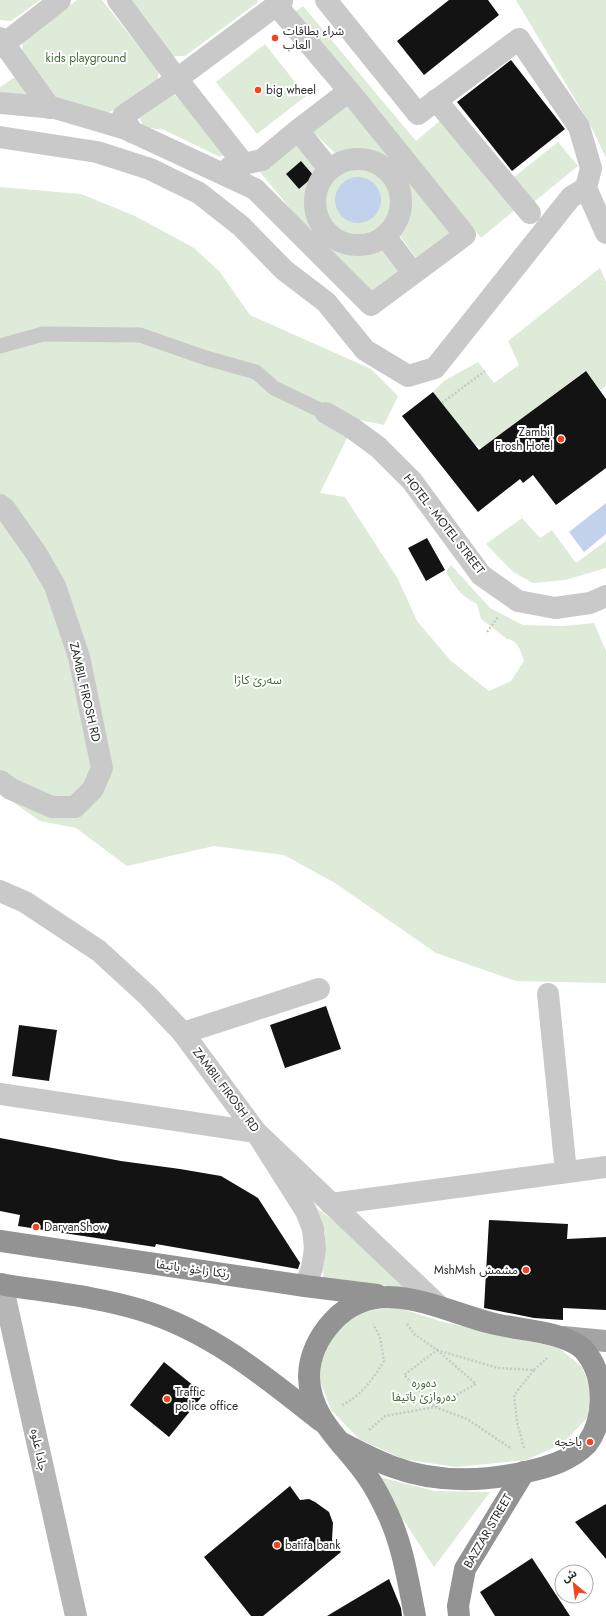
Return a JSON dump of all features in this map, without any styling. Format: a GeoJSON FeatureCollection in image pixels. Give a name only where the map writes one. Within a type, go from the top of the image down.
{"type":"FeatureCollection","features":[{"type":"Feature","properties":{"kind":"highway","name":"رێکا زاخۆ - باتیفا"},"geometry":{"type":"LineString","coordinates":[[0,1241],[305,1286],[409,1299],[490,1323],[563,1337],[582,1348],[596,1364],[604,1384],[605,1406],[599,1427],[587,1444],[569,1458],[550,1466],[524,1462],[498,1478],[471,1480],[445,1479],[419,1474],[393,1467],[340,1442]]}},
{"type":"Feature","properties":{"kind":"highway"},"geometry":{"type":"LineString","coordinates":[[1,1284],[108,1302],[141,1310],[186,1328],[229,1351],[268,1379],[324,1423],[367,1476],[388,1514],[403,1555],[415,1616]]}},
{"type":"Feature","properties":{"kind":"highway"},"geometry":{"type":"LineString","coordinates":[[324,1423],[314,1402],[309,1378],[313,1353],[324,1331],[340,1313],[362,1301],[386,1296]]}},
{"type":"Feature","properties":{"kind":"highway","name":"BAZZAR STREET"},"geometry":{"type":"LineString","coordinates":[[459,1616],[458,1606],[465,1569],[524,1462]]}},
{"type":"Feature","properties":{"kind":"main road"},"geometry":{"type":"LineString","coordinates":[[563,1337],[606,1341]]}},
{"type":"Feature","properties":{"kind":"main road"},"geometry":{"type":"LineString","coordinates":[[587,1444],[606,1434]]}},
{"type":"Feature","properties":{"kind":"street"},"geometry":{"type":"LineString","coordinates":[[50,108],[2,43],[60,0]]}},
{"type":"Feature","properties":{"kind":"street"},"geometry":{"type":"LineString","coordinates":[[118,0],[177,79],[244,164]]}},
{"type":"Feature","properties":{"kind":"street"},"geometry":{"type":"LineString","coordinates":[[326,0],[418,114],[519,39],[579,127],[591,168],[586,188],[606,233]]}},
{"type":"Feature","properties":{"kind":"street"},"geometry":{"type":"LineString","coordinates":[[0,103],[50,108],[132,132],[255,189],[316,235],[371,304],[465,235],[400,170],[349,91],[281,2],[177,79],[123,116],[132,132]]}},
{"type":"Feature","properties":{"kind":"street"},"geometry":{"type":"LineString","coordinates":[[219,171],[262,160],[349,91]]}},
{"type":"Feature","properties":{"kind":"street"},"geometry":{"type":"LineString","coordinates":[[436,100],[530,213]]}},
{"type":"Feature","properties":{"kind":"street"},"geometry":{"type":"LineString","coordinates":[[298,130],[329,169]]}},
{"type":"Feature","properties":{"kind":"street"},"geometry":{"type":"LineString","coordinates":[[0,137],[97,152],[150,169],[198,193],[242,226],[284,270],[326,302],[365,350],[408,376],[435,368],[571,197],[586,188]]}},
{"type":"Feature","properties":{"kind":"street"},"geometry":{"type":"LineString","coordinates":[[316,235],[319,222],[315,208],[315,194],[320,180],[329,169],[342,161],[355,158],[369,159],[382,166],[400,170]]}},
{"type":"Feature","properties":{"kind":"street"},"geometry":{"type":"LineString","coordinates":[[316,235],[328,234],[340,241],[354,245],[369,244],[385,236],[393,228],[399,216],[402,202],[399,188],[400,170]]}},
{"type":"Feature","properties":{"kind":"street"},"geometry":{"type":"LineString","coordinates":[[385,236],[413,274]]}},
{"type":"Feature","properties":{"kind":"street","name":"HOTEL - MOTEL STREET"},"geometry":{"type":"LineString","coordinates":[[326,413],[352,428],[378,446],[412,481],[481,575],[518,601],[555,608],[590,603],[606,596]]}},
{"type":"Feature","properties":{"kind":"street","name":"ZAMBIL FIROSH RD"},"geometry":{"type":"LineString","coordinates":[[0,505],[5,509],[36,553],[55,586],[79,657],[102,768],[93,789],[76,807],[52,807],[11,789],[0,781]]}},
{"type":"Feature","properties":{"kind":"street","name":"ZAMBIL FIROSH RD"},"geometry":{"type":"LineString","coordinates":[[0,891],[25,902],[99,951],[148,996],[183,1034],[256,1132],[440,1307]]}},
{"type":"Feature","properties":{"kind":"street"},"geometry":{"type":"LineString","coordinates":[[183,1034],[319,989]]}},
{"type":"Feature","properties":{"kind":"street"},"geometry":{"type":"LineString","coordinates":[[548,994],[566,1172]]}},
{"type":"Feature","properties":{"kind":"street"},"geometry":{"type":"LineString","coordinates":[[0,1094],[256,1132],[306,1211],[313,1229],[315,1248],[312,1268],[305,1286]]}},
{"type":"Feature","properties":{"kind":"street"},"geometry":{"type":"LineString","coordinates":[[331,1204],[566,1172],[606,1168]]}},
{"type":"Feature","properties":{"kind":"street","name":"جادا علوه"},"geometry":{"type":"LineString","coordinates":[[1,1284],[76,1616]]}},
{"type":"Feature","properties":{"kind":"lane"},"geometry":{"type":"LineString","coordinates":[[0,346],[43,334],[140,336],[206,358],[256,372],[274,388],[326,413]]}},
{"type":"Feature","properties":{"kind":"path"},"geometry":{"type":"LineString","coordinates":[[442,403],[485,371]]}},
{"type":"Feature","properties":{"kind":"path"},"geometry":{"type":"LineString","coordinates":[[338,1407],[353,1400],[373,1379],[384,1362],[380,1337],[369,1318]]}},
{"type":"Feature","properties":{"kind":"path"},"geometry":{"type":"LineString","coordinates":[[364,1434],[384,1416],[435,1407],[476,1384],[437,1350],[414,1334],[403,1318]]}},
{"type":"Feature","properties":{"kind":"path"},"geometry":{"type":"LineString","coordinates":[[437,1350],[498,1368],[534,1370]]}},
{"type":"Feature","properties":{"kind":"path"},"geometry":{"type":"LineString","coordinates":[[437,1350],[404,1375],[435,1407],[467,1419],[515,1452]]}},
{"type":"Feature","properties":{"kind":"path"},"geometry":{"type":"LineString","coordinates":[[524,1462],[514,1395],[534,1370],[549,1357]]}},
{"type":"Feature","properties":{"kind":"green space"},"geometry":{"type":"Polygon","coordinates":[[[0,0],[40,0],[11,21],[0,20],[0,0]]]}},
{"type":"Feature","properties":{"kind":"green space","name":"kids playground"},"geometry":{"type":"Polygon","coordinates":[[[77,0],[102,0],[159,72],[157,82],[126,104],[105,114],[58,101],[22,53],[23,41],[77,0]]]}},
{"type":"Feature","properties":{"kind":"green space"},"geometry":{"type":"Polygon","coordinates":[[[128,0],[258,0],[257,3],[185,56],[172,56],[128,0]]]}},
{"type":"Feature","properties":{"kind":"green space"},"geometry":{"type":"Polygon","coordinates":[[[516,0],[606,0],[606,158],[592,128],[516,0]]]}},
{"type":"Feature","properties":{"kind":"green space"},"geometry":{"type":"Polygon","coordinates":[[[303,6],[416,141],[442,119],[516,209],[481,238],[294,13],[303,6]]]}},
{"type":"Feature","properties":{"kind":"green space"},"geometry":{"type":"Polygon","coordinates":[[[265,44],[306,96],[257,134],[216,82],[265,44]]]}},
{"type":"Feature","properties":{"kind":"green space"},"geometry":{"type":"Polygon","coordinates":[[[15,77],[32,96],[0,96],[0,87],[15,77]]]}},
{"type":"Feature","properties":{"kind":"green space"},"geometry":{"type":"Polygon","coordinates":[[[173,93],[222,148],[224,155],[220,157],[164,130],[143,127],[140,118],[173,93]]]}},
{"type":"Feature","properties":{"kind":"green space"},"geometry":{"type":"Polygon","coordinates":[[[345,103],[393,158],[388,161],[375,154],[363,152],[336,154],[312,131],[345,103]]]}},
{"type":"Feature","properties":{"kind":"green space"},"geometry":{"type":"Polygon","coordinates":[[[558,142],[578,166],[529,206],[509,181],[558,142]]]}},
{"type":"Feature","properties":{"kind":"green space"},"geometry":{"type":"Polygon","coordinates":[[[297,144],[319,170],[315,176],[301,161],[286,174],[299,189],[308,181],[313,225],[308,230],[260,172],[297,144]]]}},
{"type":"Feature","properties":{"kind":"green space"},"geometry":{"type":"Polygon","coordinates":[[[358,168],[371,171],[381,178],[388,188],[391,201],[388,214],[381,224],[371,231],[358,234],[345,231],[335,224],[328,214],[325,201],[328,188],[335,178],[345,171],[358,168]]]}},
{"type":"Feature","properties":{"kind":"green space"},"geometry":{"type":"Polygon","coordinates":[[[407,181],[412,182],[449,228],[450,236],[417,259],[398,233],[405,219],[409,203],[407,181]]]}},
{"type":"Feature","properties":{"kind":"green space","name":"سەرێ کاژا"},"geometry":{"type":"Polygon","coordinates":[[[0,187],[81,194],[135,216],[194,248],[219,271],[250,315],[371,369],[398,396],[384,425],[350,418],[352,428],[320,493],[345,497],[398,579],[417,621],[451,661],[489,691],[511,681],[524,661],[516,644],[481,619],[477,604],[462,594],[456,587],[446,572],[451,565],[490,608],[523,625],[563,626],[594,623],[606,651],[606,983],[516,981],[436,953],[335,883],[284,855],[214,846],[127,866],[76,828],[40,821],[0,793],[0,187]]]}},
{"type":"Feature","properties":{"kind":"green space"},"geometry":{"type":"Polygon","coordinates":[[[325,240],[354,254],[381,248],[403,273],[373,294],[322,242],[325,240]]]}},
{"type":"Feature","properties":{"kind":"green space"},"geometry":{"type":"Polygon","coordinates":[[[600,268],[606,282],[606,386],[600,390],[585,371],[509,428],[507,461],[474,444],[433,392],[444,381],[478,362],[494,383],[519,365],[508,341],[600,268]]]}},
{"type":"Feature","properties":{"kind":"green space"},"geometry":{"type":"Polygon","coordinates":[[[522,518],[540,538],[552,530],[576,563],[606,541],[606,568],[565,580],[533,583],[513,572],[486,544],[522,518]]]}},
{"type":"Feature","properties":{"kind":"green space"},"geometry":{"type":"Polygon","coordinates":[[[315,1207],[342,1227],[404,1288],[323,1278],[325,1233],[315,1207]]]}},
{"type":"Feature","properties":{"kind":"green space","name":"ده‌وره‌ ده‌روازێ باتيفا"},"geometry":{"type":"Polygon","coordinates":[[[396,1307],[443,1322],[559,1348],[582,1367],[591,1391],[589,1416],[563,1443],[527,1460],[455,1467],[403,1459],[359,1439],[331,1410],[319,1378],[324,1346],[341,1323],[366,1311],[396,1307]]]}},
{"type":"Feature","properties":{"kind":"green space"},"geometry":{"type":"Polygon","coordinates":[[[375,1476],[435,1491],[490,1492],[434,1567],[375,1476]]]}},
{"type":"Feature","properties":{"kind":"water"},"geometry":{"type":"Polygon","coordinates":[[[353,177],[363,177],[371,181],[377,187],[381,195],[381,205],[377,213],[371,219],[363,223],[353,223],[345,219],[339,213],[335,205],[335,195],[339,187],[345,181],[353,177]]]}},
{"type":"Feature","properties":{"kind":"water"},"geometry":{"type":"Polygon","coordinates":[[[606,503],[606,534],[584,552],[569,532],[606,503]]]}},
{"type":"Feature","properties":{"kind":"building"},"geometry":{"type":"Polygon","coordinates":[[[449,0],[488,0],[499,15],[424,75],[397,41],[449,0]]]}},
{"type":"Feature","properties":{"kind":"building"},"geometry":{"type":"Polygon","coordinates":[[[511,60],[565,129],[512,171],[457,102],[511,60]]]}},
{"type":"Feature","properties":{"kind":"building"},"geometry":{"type":"Polygon","coordinates":[[[301,161],[314,176],[299,189],[286,174],[301,161]]]}},
{"type":"Feature","properties":{"kind":"building"},"geometry":{"type":"Polygon","coordinates":[[[586,371],[606,399],[606,468],[556,505],[533,475],[523,483],[520,479],[478,512],[402,416],[433,392],[479,450],[586,371]]]}},
{"type":"Feature","properties":{"kind":"building"},"geometry":{"type":"Polygon","coordinates":[[[427,538],[445,570],[426,581],[408,548],[427,538]]]}},
{"type":"Feature","properties":{"kind":"building"},"geometry":{"type":"Polygon","coordinates":[[[326,1006],[341,1049],[285,1068],[270,1025],[326,1006]]]}},
{"type":"Feature","properties":{"kind":"building"},"geometry":{"type":"Polygon","coordinates":[[[19,1025],[57,1030],[49,1081],[12,1076],[19,1025]]]}},
{"type":"Feature","properties":{"kind":"building"},"geometry":{"type":"Polygon","coordinates":[[[0,1138],[121,1161],[221,1176],[258,1198],[300,1263],[298,1269],[156,1244],[155,1247],[18,1226],[20,1215],[0,1211],[0,1138]]]}},
{"type":"Feature","properties":{"kind":"building","name":"MshMsh مشمش"},"geometry":{"type":"Polygon","coordinates":[[[489,1220],[568,1224],[567,1239],[606,1237],[606,1310],[563,1308],[563,1320],[534,1318],[484,1308],[489,1220]]]}},
{"type":"Feature","properties":{"kind":"building","name":"Traffic police office"},"geometry":{"type":"Polygon","coordinates":[[[164,1362],[204,1394],[169,1437],[130,1405],[164,1362]]]}},
{"type":"Feature","properties":{"kind":"building","name":"batifa bank"},"geometry":{"type":"Polygon","coordinates":[[[290,1486],[300,1500],[309,1499],[329,1512],[333,1523],[332,1540],[341,1552],[263,1616],[251,1616],[204,1557],[290,1486]]]}},
{"type":"Feature","properties":{"kind":"building"},"geometry":{"type":"Polygon","coordinates":[[[606,1504],[606,1559],[575,1522],[606,1504]]]}},
{"type":"Feature","properties":{"kind":"building"},"geometry":{"type":"Polygon","coordinates":[[[532,1558],[554,1592],[554,1604],[562,1604],[570,1616],[495,1616],[480,1592],[532,1558]]]}},
{"type":"Feature","properties":{"kind":"building"},"geometry":{"type":"Polygon","coordinates":[[[389,1579],[401,1608],[402,1616],[327,1616],[389,1579]]]}},
{"type":"Feature","properties":{"kind":"place","name":"شراء بطاقات العاب"},"geometry":{"type":"Point","coordinates":[275,38]}},
{"type":"Feature","properties":{"kind":"place","name":"big wheel"},"geometry":{"type":"Point","coordinates":[258,90]}},
{"type":"Feature","properties":{"kind":"place","name":"Zambil Frosh Hotel"},"geometry":{"type":"Point","coordinates":[561,439]}},
{"type":"Feature","properties":{"kind":"place","name":"DarvanShow"},"geometry":{"type":"Point","coordinates":[36,1227]}},
{"type":"Feature","properties":{"kind":"place","name":"MshMsh مشمش"},"geometry":{"type":"Point","coordinates":[526,1270]}},
{"type":"Feature","properties":{"kind":"place","name":"Traffic police office"},"geometry":{"type":"Point","coordinates":[167,1399]}},
{"type":"Feature","properties":{"kind":"place","name":"باخچە"},"geometry":{"type":"Point","coordinates":[590,1442]}},
{"type":"Feature","properties":{"kind":"place","name":"batifa bank"},"geometry":{"type":"Point","coordinates":[277,1545]}}]}
